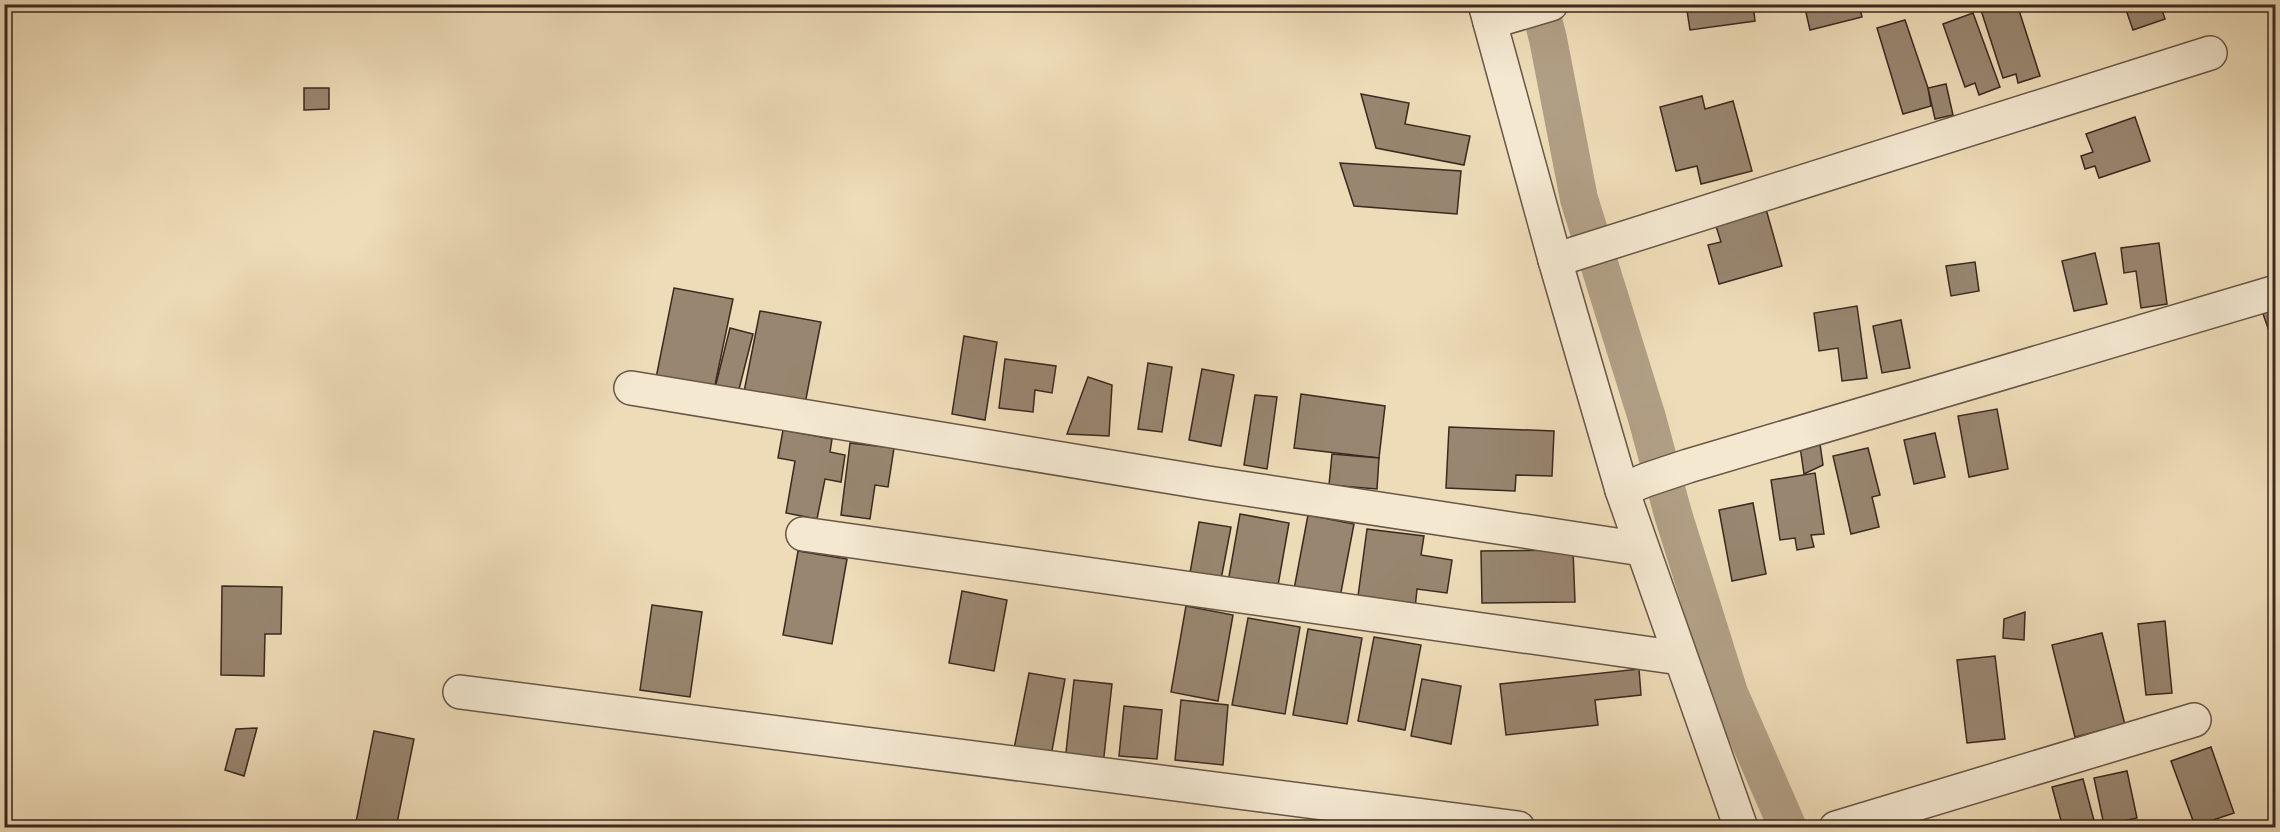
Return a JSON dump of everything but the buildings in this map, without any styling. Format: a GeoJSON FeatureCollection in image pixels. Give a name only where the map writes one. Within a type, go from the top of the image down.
{"type":"FeatureCollection","features":[{"type":"Feature","properties":{"kind":"street"},"geometry":{"type":"LineString","coordinates":[[1536,8],[1488,13],[1568,256],[1634,485],[1642,549],[1741,828]]}},
{"type":"Feature","properties":{"kind":"street"},"geometry":{"type":"LineString","coordinates":[[1568,256],[2210,52]]}},
{"type":"Feature","properties":{"kind":"street"},"geometry":{"type":"LineString","coordinates":[[1634,485],[1688,466],[2276,292]]}},
{"type":"Feature","properties":{"kind":"street"},"geometry":{"type":"LineString","coordinates":[[631,388],[1208,483],[1642,549]]}},
{"type":"Feature","properties":{"kind":"street"},"geometry":{"type":"LineString","coordinates":[[803,534],[1680,658]]}},
{"type":"Feature","properties":{"kind":"street"},"geometry":{"type":"LineString","coordinates":[[460,692],[1518,828]]}},
{"type":"Feature","properties":{"kind":"street"},"geometry":{"type":"LineString","coordinates":[[1836,828],[2194,720]]}},
{"type":"Feature","properties":{"kind":"waterway"},"geometry":{"type":"LineString","coordinates":[[1539,4],[1579,199],[1647,418],[1673,514],[1729,693],[1788,828]]}}]}
